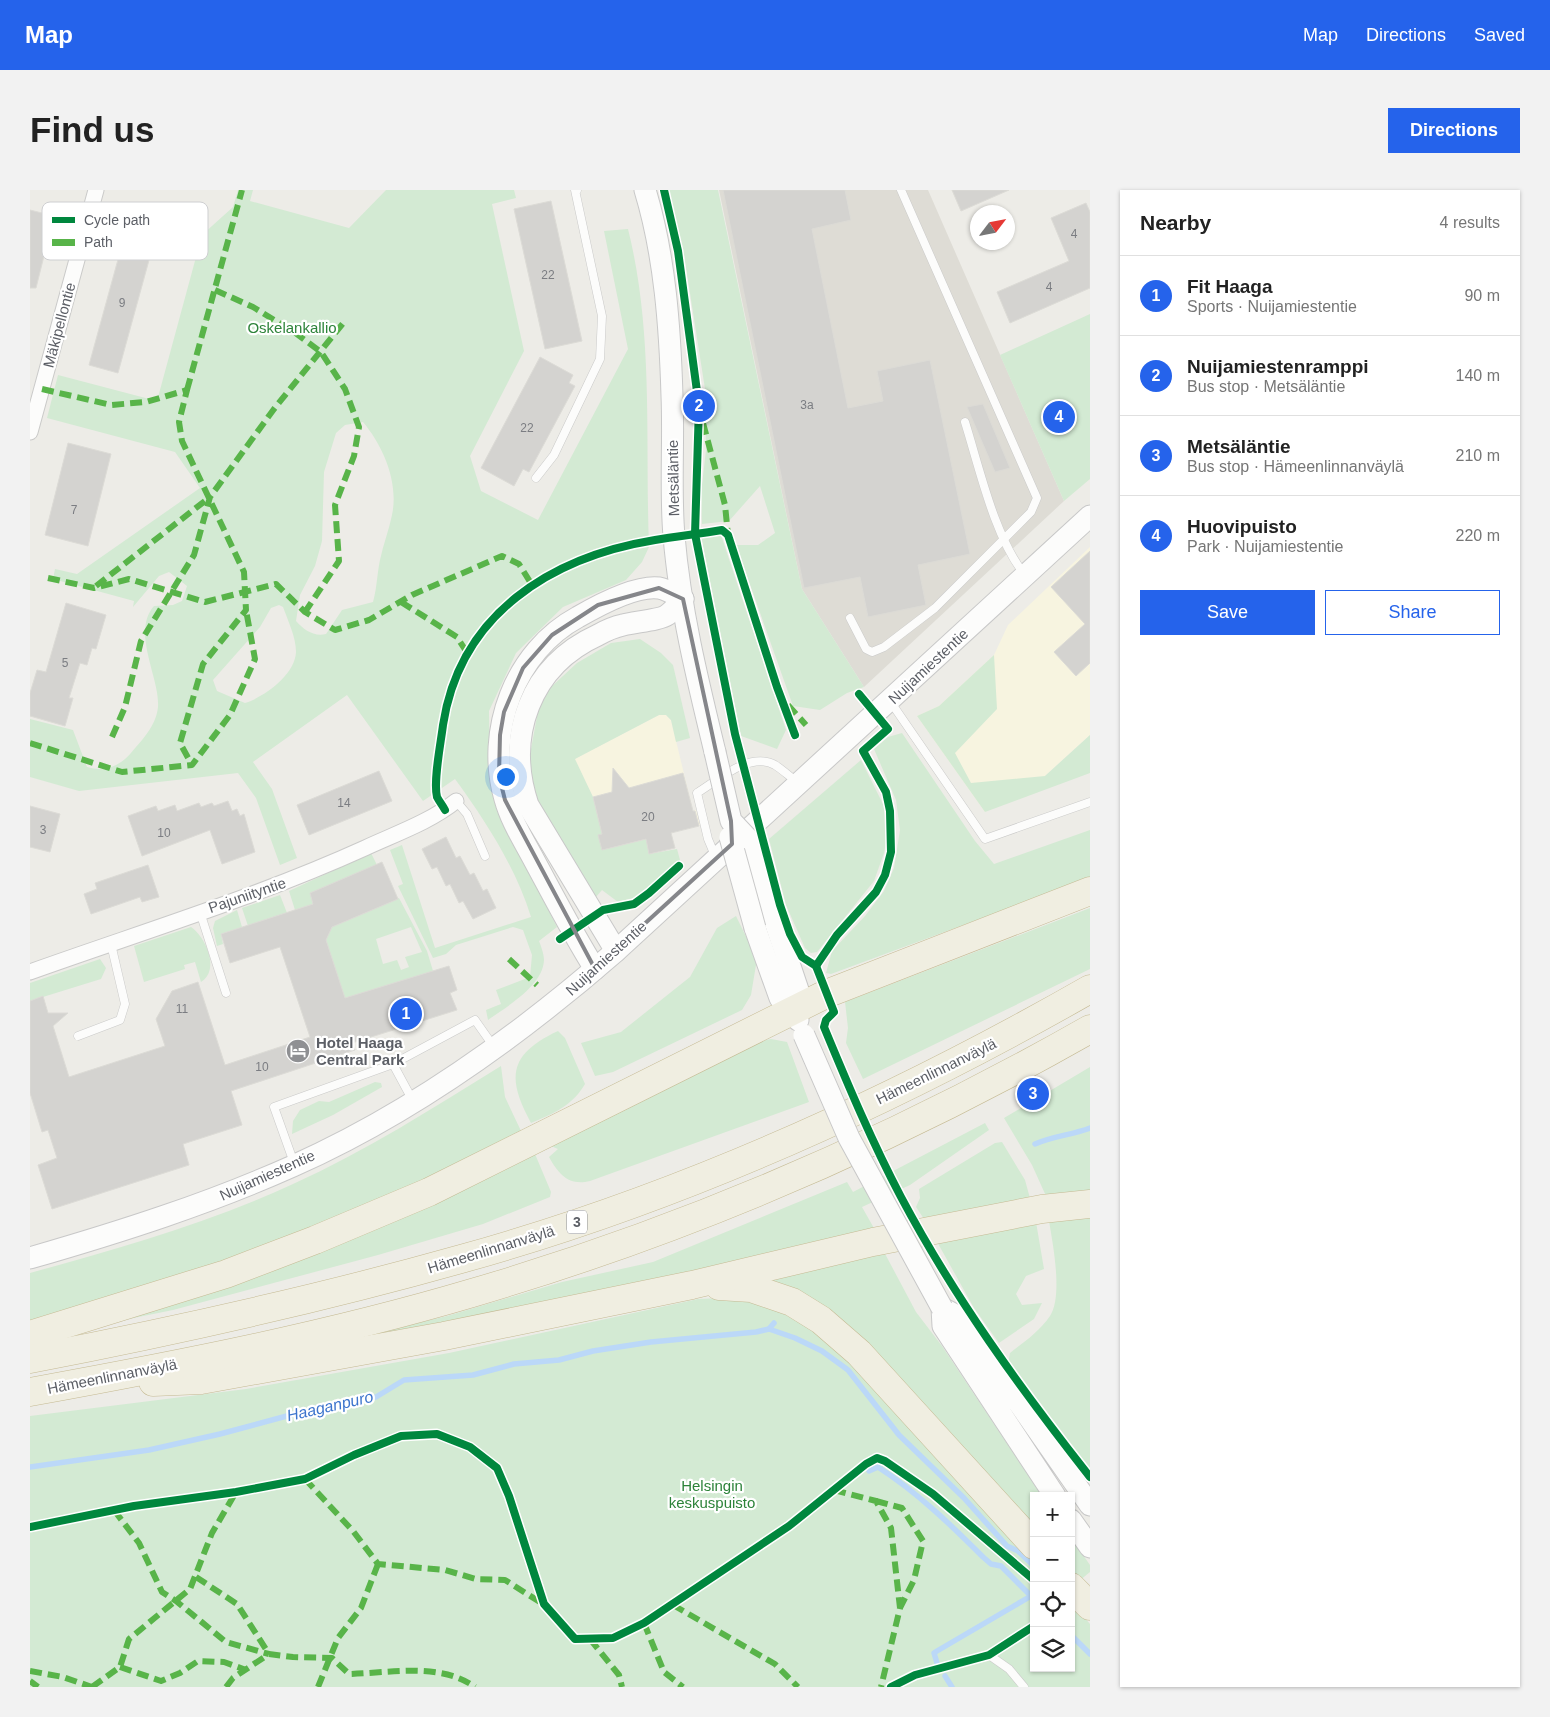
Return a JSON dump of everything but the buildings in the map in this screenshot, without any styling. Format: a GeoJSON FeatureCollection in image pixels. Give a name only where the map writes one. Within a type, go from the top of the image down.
{"type":"FeatureCollection","features":[{"type":"Feature","properties":{"kind":"highway"},"geometry":{"type":"LineString","coordinates":[[30,1335],[226,1274],[315,1240],[429,1192],[799,1022],[826,994],[1090,891]]}},
{"type":"Feature","properties":{"kind":"highway","name":"Hämeenlinnanväylä"},"geometry":{"type":"LineString","coordinates":[[30,1359],[138,1338],[330,1294],[463,1259],[592,1217],[745,1159],[884,1098],[971,1055],[1090,989]]}},
{"type":"Feature","properties":{"kind":"highway","name":"Hämeenlinnanväylä"},"geometry":{"type":"LineString","coordinates":[[30,1392],[235,1352],[339,1328],[471,1294],[563,1264],[762,1191],[960,1099],[1022,1068],[1090,1029]]}},
{"type":"Feature","properties":{"kind":"highway"},"geometry":{"type":"LineString","coordinates":[[69,1385],[201,1380],[444,1336],[692,1285],[873,1242],[1042,1209],[1090,1204]]}},
{"type":"Feature","properties":{"kind":"highway"},"geometry":{"type":"LineString","coordinates":[[692,1285],[751,1288],[792,1302],[821,1320],[859,1353],[1030,1541]]}},
{"type":"Feature","properties":{"kind":"highway"},"geometry":{"type":"LineString","coordinates":[[1075,1591],[1090,1606]]}},
{"type":"Feature","properties":{"kind":"main road","name":"Metsäläntie"},"geometry":{"type":"LineString","coordinates":[[645,190],[660,254],[668,319],[672,397],[671,489],[674,538],[683,598],[731,821],[730,837],[755,928],[780,998],[799,1022],[849,1138],[942,1308],[942,1326],[1051,1492]]}},
{"type":"Feature","properties":{"kind":"main road","name":"Nuijamiestentie"},"geometry":{"type":"LineString","coordinates":[[30,1258],[156,1219],[232,1192],[295,1165],[413,1101],[495,1047],[616,951],[1090,516]]}},
{"type":"Feature","properties":{"kind":"main road"},"geometry":{"type":"LineString","coordinates":[[594,970],[534,861],[505,800],[499,776],[499,754],[504,712],[523,668],[537,649],[572,620],[598,605],[642,590],[659,588],[683,598],[666,616],[620,626],[596,635],[560,660],[533,694],[520,734],[518,762],[520,779],[528,805],[616,951]]}},
{"type":"Feature","properties":{"kind":"main road","name":"Metsäläntie"},"geometry":{"type":"LineString","coordinates":[[731,821],[747,838],[798,993],[799,1022]]}},
{"type":"Feature","properties":{"kind":"main road","name":"Metsäläntie"},"geometry":{"type":"LineString","coordinates":[[942,1308],[958,1317],[1090,1505]]}},
{"type":"Feature","properties":{"kind":"main road"},"geometry":{"type":"LineString","coordinates":[[1075,1526],[1090,1547]]}},
{"type":"Feature","properties":{"kind":"street","name":"Mäkipellontie"},"geometry":{"type":"LineString","coordinates":[[30,432],[77,260]]}},
{"type":"Feature","properties":{"kind":"street","name":"Pajuniityntie"},"geometry":{"type":"LineString","coordinates":[[30,972],[289,881],[445,810],[456,801]]}},
{"type":"Feature","properties":{"kind":"lane"},"geometry":{"type":"LineString","coordinates":[[536,478],[554,456],[600,359],[602,316],[575,190],[577,190]]}},
{"type":"Feature","properties":{"kind":"lane"},"geometry":{"type":"LineString","coordinates":[[850,618],[866,649],[872,652],[884,647],[935,608],[1031,512],[1037,498],[901,190]]}},
{"type":"Feature","properties":{"kind":"lane"},"geometry":{"type":"LineString","coordinates":[[965,422],[1003,539],[1013,560],[1025,576]]}},
{"type":"Feature","properties":{"kind":"lane"},"geometry":{"type":"LineString","coordinates":[[890,701],[985,839],[1090,802]]}},
{"type":"Feature","properties":{"kind":"lane"},"geometry":{"type":"LineString","coordinates":[[689,796],[741,766],[760,761],[775,764],[799,784]]}},
{"type":"Feature","properties":{"kind":"lane"},"geometry":{"type":"LineString","coordinates":[[697,793],[708,839],[716,858]]}},
{"type":"Feature","properties":{"kind":"lane"},"geometry":{"type":"LineString","coordinates":[[456,801],[467,814],[485,856]]}},
{"type":"Feature","properties":{"kind":"lane"},"geometry":{"type":"LineString","coordinates":[[200,912],[226,993]]}},
{"type":"Feature","properties":{"kind":"lane"},"geometry":{"type":"LineString","coordinates":[[78,1036],[120,1020],[124,1012],[125,1004],[111,944]]}},
{"type":"Feature","properties":{"kind":"lane"},"geometry":{"type":"LineString","coordinates":[[295,1165],[274,1107],[393,1064],[475,1020],[495,1047]]}},
{"type":"Feature","properties":{"kind":"lane"},"geometry":{"type":"LineString","coordinates":[[393,1064],[413,1101]]}},
{"type":"Feature","properties":{"kind":"lane"},"geometry":{"type":"LineString","coordinates":[[989,1655],[1009,1668],[1024,1687]]}},
{"type":"Feature","properties":{"kind":"highlighted area"},"geometry":{"type":"Polygon","coordinates":[[[659,588],[683,599],[731,821],[732,844],[595,969],[505,800],[499,776],[500,735],[504,712],[523,668],[552,635],[598,605],[659,588]]]}},
{"type":"Feature","properties":{"kind":"shaded area"},"geometry":{"type":"Polygon","coordinates":[[[719,190],[928,190],[1064,501],[864,687],[802,589],[719,190]]]}},
{"type":"Feature","properties":{"kind":"shaded area"},"geometry":{"type":"Polygon","coordinates":[[[1090,547],[1090,735],[1045,776],[985,812],[917,716],[939,706],[994,655],[1008,625],[1090,547]]]}},
{"type":"Feature","properties":{"kind":"shaded area"},"geometry":{"type":"Polygon","coordinates":[[[659,715],[666,715],[671,720],[693,811],[696,810],[700,825],[668,833],[675,848],[649,854],[647,844],[651,838],[602,850],[593,797],[574,759],[659,715]]]}},
{"type":"Feature","properties":{"kind":"green space","name":"Oskelankallio"},"geometry":{"type":"Polygon","coordinates":[[[238,190],[253,190],[250,201],[349,228],[386,190],[514,190],[516,198],[492,204],[524,351],[470,456],[481,491],[538,520],[628,349],[604,231],[628,229],[642,308],[645,347],[649,547],[642,562],[626,580],[563,607],[516,653],[489,711],[490,778],[503,819],[557,927],[539,941],[544,960],[542,970],[537,979],[522,995],[488,1020],[486,1010],[501,1004],[496,990],[530,977],[532,955],[523,930],[513,927],[456,945],[446,954],[433,958],[398,886],[403,884],[390,850],[402,845],[435,948],[531,917],[525,899],[499,845],[455,779],[423,801],[347,695],[253,762],[272,789],[297,858],[280,865],[256,798],[238,773],[79,791],[30,777],[30,719],[73,730],[87,767],[99,769],[116,765],[126,758],[148,732],[157,714],[157,695],[148,655],[145,629],[148,617],[154,606],[173,605],[182,601],[187,586],[169,572],[159,576],[133,607],[134,601],[53,579],[55,569],[77,574],[200,488],[175,452],[47,418],[58,375],[157,401],[195,260],[208,260],[208,230],[233,207],[238,190]],[[363,422],[345,425],[336,433],[324,472],[322,541],[315,566],[300,595],[296,621],[313,634],[326,634],[342,610],[373,602],[380,560],[394,503],[388,465],[363,422]],[[279,605],[271,608],[260,627],[213,680],[217,691],[245,703],[261,696],[284,677],[294,661],[296,652],[295,641],[283,607],[279,605]]]}},
{"type":"Feature","properties":{"kind":"green space"},"geometry":{"type":"Polygon","coordinates":[[[669,190],[718,190],[802,589],[864,687],[847,693],[820,710],[793,706],[736,545],[758,545],[775,533],[760,486],[729,521],[702,524],[701,493],[706,450],[705,389],[684,255],[669,190]]]}},
{"type":"Feature","properties":{"kind":"green space"},"geometry":{"type":"Polygon","coordinates":[[[1090,314],[1090,479],[1064,501],[1000,355],[1090,314]]]}},
{"type":"Feature","properties":{"kind":"green space"},"geometry":{"type":"Polygon","coordinates":[[[721,535],[786,730],[777,749],[741,736],[701,536],[721,535]]]}},
{"type":"Feature","properties":{"kind":"green space"},"geometry":{"type":"Polygon","coordinates":[[[640,639],[661,653],[673,665],[690,738],[676,742],[671,720],[666,715],[659,715],[575,759],[593,797],[602,834],[599,836],[602,850],[651,838],[652,842],[647,844],[649,854],[677,849],[680,860],[637,897],[618,902],[602,890],[595,898],[535,797],[529,760],[538,711],[550,688],[577,663],[611,643],[640,639]]]}},
{"type":"Feature","properties":{"kind":"green space"},"geometry":{"type":"Polygon","coordinates":[[[994,655],[997,709],[955,753],[971,783],[1045,776],[1090,735],[1090,773],[985,812],[917,716],[939,706],[994,655]]]}},
{"type":"Feature","properties":{"kind":"green space"},"geometry":{"type":"Polygon","coordinates":[[[902,733],[975,841],[994,864],[1090,830],[1090,878],[831,974],[826,973],[832,951],[865,916],[884,891],[894,868],[900,830],[896,800],[874,749],[888,737],[902,733]]]}},
{"type":"Feature","properties":{"kind":"green space"},"geometry":{"type":"Polygon","coordinates":[[[861,760],[884,806],[887,837],[884,853],[874,881],[817,952],[811,953],[805,948],[786,905],[769,839],[861,760]]]}},
{"type":"Feature","properties":{"kind":"green space"},"geometry":{"type":"Polygon","coordinates":[[[371,853],[377,865],[310,893],[313,904],[295,910],[289,891],[371,853]]]}},
{"type":"Feature","properties":{"kind":"green space"},"geometry":{"type":"Polygon","coordinates":[[[280,895],[287,913],[248,926],[242,908],[280,895]]]}},
{"type":"Feature","properties":{"kind":"green space"},"geometry":{"type":"Polygon","coordinates":[[[399,898],[427,951],[433,971],[340,1000],[341,987],[326,940],[332,927],[399,898]],[[411,927],[376,939],[383,964],[397,960],[401,970],[409,967],[405,957],[422,952],[411,927]]]}},
{"type":"Feature","properties":{"kind":"green space"},"geometry":{"type":"Polygon","coordinates":[[[1090,908],[1090,969],[863,1079],[846,1043],[848,1028],[845,1002],[1090,908]]]}},
{"type":"Feature","properties":{"kind":"green space"},"geometry":{"type":"Polygon","coordinates":[[[237,910],[242,927],[221,934],[223,944],[217,946],[213,928],[215,921],[237,910]]]}},
{"type":"Feature","properties":{"kind":"green space"},"geometry":{"type":"Polygon","coordinates":[[[736,916],[757,959],[751,995],[742,1010],[613,1072],[595,1076],[581,1043],[621,1032],[690,977],[717,928],[736,916]]]}},
{"type":"Feature","properties":{"kind":"green space"},"geometry":{"type":"Polygon","coordinates":[[[191,927],[206,945],[209,953],[210,970],[207,977],[201,982],[195,962],[184,965],[185,969],[144,982],[134,946],[191,927]]]}},
{"type":"Feature","properties":{"kind":"green space"},"geometry":{"type":"Polygon","coordinates":[[[100,959],[106,968],[101,979],[30,1001],[30,983],[100,959]]]}},
{"type":"Feature","properties":{"kind":"green space"},"geometry":{"type":"Polygon","coordinates":[[[558,1031],[565,1038],[585,1084],[575,1098],[555,1112],[531,1123],[518,1092],[517,1068],[521,1058],[530,1049],[558,1031]]]}},
{"type":"Feature","properties":{"kind":"green space"},"geometry":{"type":"Polygon","coordinates":[[[771,1039],[787,1042],[809,1102],[590,1181],[576,1182],[565,1178],[549,1157],[558,1149],[546,1144],[762,1041],[771,1039]]]}},
{"type":"Feature","properties":{"kind":"green space"},"geometry":{"type":"Polygon","coordinates":[[[501,1066],[505,1097],[521,1131],[360,1211],[269,1246],[30,1324],[30,1273],[196,1223],[293,1184],[347,1158],[501,1066]]]}},
{"type":"Feature","properties":{"kind":"green space"},"geometry":{"type":"Polygon","coordinates":[[[1090,1067],[1090,1191],[1046,1196],[1032,1165],[1004,1118],[1090,1067]]]}},
{"type":"Feature","properties":{"kind":"green space"},"geometry":{"type":"Polygon","coordinates":[[[375,1082],[381,1083],[382,1087],[333,1115],[292,1134],[293,1121],[300,1110],[319,1101],[329,1102],[375,1082]]]}},
{"type":"Feature","properties":{"kind":"green space"},"geometry":{"type":"Polygon","coordinates":[[[985,1123],[989,1130],[910,1185],[862,1207],[875,1230],[618,1290],[331,1344],[447,1316],[562,1282],[653,1262],[847,1182],[853,1192],[985,1123]]]}},
{"type":"Feature","properties":{"kind":"green space"},"geometry":{"type":"Polygon","coordinates":[[[1002,1142],[1025,1180],[1031,1202],[924,1219],[916,1207],[920,1198],[919,1189],[995,1143],[1002,1142]]]}},
{"type":"Feature","properties":{"kind":"green space"},"geometry":{"type":"Polygon","coordinates":[[[535,1154],[551,1192],[550,1197],[483,1224],[378,1255],[173,1310],[89,1327],[535,1154]]]}},
{"type":"Feature","properties":{"kind":"green space"},"geometry":{"type":"Polygon","coordinates":[[[1090,1214],[1090,1471],[1008,1364],[1010,1353],[1041,1327],[1050,1316],[1054,1307],[1056,1270],[1049,1221],[1090,1214]]]}},
{"type":"Feature","properties":{"kind":"green space"},"geometry":{"type":"Polygon","coordinates":[[[1036,1222],[1044,1269],[1026,1276],[1016,1294],[1022,1305],[1042,1303],[1034,1319],[999,1343],[974,1308],[936,1240],[1036,1222]]]}},
{"type":"Feature","properties":{"kind":"green space"},"geometry":{"type":"Polygon","coordinates":[[[883,1250],[916,1312],[942,1346],[1039,1492],[1030,1492],[1030,1528],[766,1278],[883,1250]]]}},
{"type":"Feature","properties":{"kind":"green space","name":"Helsingin keskuspuisto"},"geometry":{"type":"Polygon","coordinates":[[[742,1297],[772,1301],[846,1353],[1030,1554],[1030,1672],[1075,1672],[1075,1607],[1090,1624],[1090,1687],[30,1687],[30,1416],[246,1389],[449,1353],[698,1299],[742,1297]]]}},
{"type":"Feature","properties":{"kind":"green space"},"geometry":{"type":"Polygon","coordinates":[[[1075,1544],[1090,1565],[1090,1572],[1079,1581],[1075,1576],[1075,1544]]]}},
{"type":"Feature","properties":{"kind":"waterway","name":"Haaganpuro"},"geometry":{"type":"LineString","coordinates":[[1035,1144],[1090,1128]]}},
{"type":"Feature","properties":{"kind":"waterway","name":"Haaganpuro"},"geometry":{"type":"LineString","coordinates":[[30,1467],[149,1450],[220,1434],[320,1407],[376,1397],[404,1380],[473,1375],[514,1364],[559,1360],[593,1351],[651,1342],[756,1332],[769,1329],[774,1323]]}},
{"type":"Feature","properties":{"kind":"waterway"},"geometry":{"type":"LineString","coordinates":[[769,1329],[795,1338],[822,1351],[848,1370],[899,1435],[964,1498],[1007,1546],[1018,1551],[1030,1562]]}},
{"type":"Feature","properties":{"kind":"waterway"},"geometry":{"type":"LineString","coordinates":[[869,1471],[878,1467],[907,1487],[991,1564],[1001,1566],[1030,1595]]}},
{"type":"Feature","properties":{"kind":"waterway"},"geometry":{"type":"LineString","coordinates":[[937,1663],[934,1653],[1030,1597]]}},
{"type":"Feature","properties":{"kind":"waterway"},"geometry":{"type":"LineString","coordinates":[[1075,1639],[1090,1654]]}},
{"type":"Feature","properties":{"kind":"waterway"},"geometry":{"type":"LineString","coordinates":[[945,1676],[952,1687]]}},
{"type":"Feature","properties":{"kind":"marked path"},"geometry":{"type":"LineString","coordinates":[[187,390],[242,190]]}},
{"type":"Feature","properties":{"kind":"marked path"},"geometry":{"type":"LineString","coordinates":[[215,290],[253,307],[294,332],[321,352],[345,389],[359,427],[354,456],[335,505],[339,561],[305,612]]}},
{"type":"Feature","properties":{"kind":"marked path"},"geometry":{"type":"LineString","coordinates":[[112,737],[125,707],[141,641],[194,555],[210,497],[274,409],[344,322]]}},
{"type":"Feature","properties":{"kind":"marked path"},"geometry":{"type":"LineString","coordinates":[[42,389],[111,405],[146,402],[187,390],[179,422],[182,441],[244,572],[246,610],[203,664],[180,743],[192,765]]}},
{"type":"Feature","properties":{"kind":"marked path"},"geometry":{"type":"LineString","coordinates":[[703,423],[725,505],[728,535]]}},
{"type":"Feature","properties":{"kind":"marked path"},"geometry":{"type":"LineString","coordinates":[[96,586],[210,497]]}},
{"type":"Feature","properties":{"kind":"marked path"},"geometry":{"type":"LineString","coordinates":[[48,578],[94,588],[129,579],[205,602],[276,584],[305,612],[335,630],[369,620],[412,595],[502,556],[519,564],[532,585]]}},
{"type":"Feature","properties":{"kind":"marked path"},"geometry":{"type":"LineString","coordinates":[[401,602],[457,637],[468,654]]}},
{"type":"Feature","properties":{"kind":"marked path"},"geometry":{"type":"LineString","coordinates":[[30,743],[122,772],[192,765],[230,715],[255,659],[246,610]]}},
{"type":"Feature","properties":{"kind":"marked path"},"geometry":{"type":"LineString","coordinates":[[788,705],[806,725]]}},
{"type":"Feature","properties":{"kind":"marked path"},"geometry":{"type":"LineString","coordinates":[[509,959],[537,985]]}},
{"type":"Feature","properties":{"kind":"marked path"},"geometry":{"type":"LineString","coordinates":[[305,1479],[353,1531],[378,1564],[445,1570],[476,1579],[505,1580],[543,1604]]}},
{"type":"Feature","properties":{"kind":"marked path"},"geometry":{"type":"LineString","coordinates":[[834,1490],[876,1501],[891,1528],[900,1608],[881,1687]]}},
{"type":"Feature","properties":{"kind":"marked path"},"geometry":{"type":"LineString","coordinates":[[92,1687],[120,1667],[129,1639],[190,1589],[212,1533],[236,1492]]}},
{"type":"Feature","properties":{"kind":"marked path"},"geometry":{"type":"LineString","coordinates":[[876,1501],[902,1508],[923,1541],[914,1580],[900,1608]]}},
{"type":"Feature","properties":{"kind":"marked path"},"geometry":{"type":"LineString","coordinates":[[114,1510],[139,1543],[162,1592],[176,1601],[226,1642],[269,1654]]}},
{"type":"Feature","properties":{"kind":"marked path"},"geometry":{"type":"LineString","coordinates":[[318,1687],[338,1638],[361,1608],[378,1564]]}},
{"type":"Feature","properties":{"kind":"marked path"},"geometry":{"type":"LineString","coordinates":[[196,1577],[237,1604],[269,1654]]}},
{"type":"Feature","properties":{"kind":"marked path"},"geometry":{"type":"LineString","coordinates":[[673,1605],[775,1664],[798,1687]]}},
{"type":"Feature","properties":{"kind":"marked path"},"geometry":{"type":"LineString","coordinates":[[644,1623],[664,1672],[683,1687]]}},
{"type":"Feature","properties":{"kind":"marked path"},"geometry":{"type":"LineString","coordinates":[[590,1639],[619,1675],[622,1687]]}},
{"type":"Feature","properties":{"kind":"marked path"},"geometry":{"type":"LineString","coordinates":[[226,1687],[233,1678],[269,1654],[332,1658],[349,1674],[398,1671],[446,1674],[461,1679],[475,1687]]}},
{"type":"Feature","properties":{"kind":"marked path"},"geometry":{"type":"LineString","coordinates":[[120,1667],[161,1681],[180,1673],[198,1661],[224,1662],[246,1670]]}},
{"type":"Feature","properties":{"kind":"marked path"},"geometry":{"type":"LineString","coordinates":[[30,1671],[63,1677],[92,1687]]}},
{"type":"Feature","properties":{"kind":"marked path"},"geometry":{"type":"LineString","coordinates":[[30,1681],[38,1687]]}},
{"type":"Feature","properties":{"kind":"cycle path"},"geometry":{"type":"LineString","coordinates":[[664,190],[678,251],[699,406],[695,534],[735,734],[780,905],[790,934],[802,957],[816,966],[834,1012],[826,1020],[824,1027],[870,1134],[921,1234],[1013,1376],[1090,1477]]}},
{"type":"Feature","properties":{"kind":"cycle path"},"geometry":{"type":"LineString","coordinates":[[445,810],[437,797],[436,790],[443,725],[453,686],[469,652],[490,622],[516,597],[547,577],[580,560],[617,548],[722,530],[728,535],[777,687],[795,735]]}},
{"type":"Feature","properties":{"kind":"cycle path"},"geometry":{"type":"LineString","coordinates":[[816,966],[837,935],[876,892],[885,875],[891,852],[890,811],[886,792],[863,751],[888,729],[859,694]]}},
{"type":"Feature","properties":{"kind":"cycle path"},"geometry":{"type":"LineString","coordinates":[[560,939],[603,910],[634,904],[679,866]]}},
{"type":"Feature","properties":{"kind":"cycle path"},"geometry":{"type":"LineString","coordinates":[[30,1527],[134,1506],[236,1492],[305,1479],[354,1455],[401,1436],[437,1434],[470,1447],[497,1468],[509,1496],[544,1604],[575,1639],[613,1638],[644,1623],[789,1526],[866,1464],[877,1458],[885,1461],[933,1494],[1030,1577]]}},
{"type":"Feature","properties":{"kind":"cycle path"},"geometry":{"type":"LineString","coordinates":[[891,1687],[915,1675],[989,1655],[1032,1627]]}},
{"type":"Feature","properties":{"kind":"place","name":"Nuijamiestenramppi"},"geometry":{"type":"Point","coordinates":[699,406]}},
{"type":"Feature","properties":{"kind":"place","name":"Huovipuisto"},"geometry":{"type":"Point","coordinates":[1059,417]}},
{"type":"Feature","properties":{"kind":"place","name":"Fit Haaga"},"geometry":{"type":"Point","coordinates":[406,1014]}},
{"type":"Feature","properties":{"kind":"place","name":"Hotel Haaga Central Park"},"geometry":{"type":"Point","coordinates":[298,1051]}},
{"type":"Feature","properties":{"kind":"place","name":"Metsäläntie"},"geometry":{"type":"Point","coordinates":[1033,1094]}}]}
